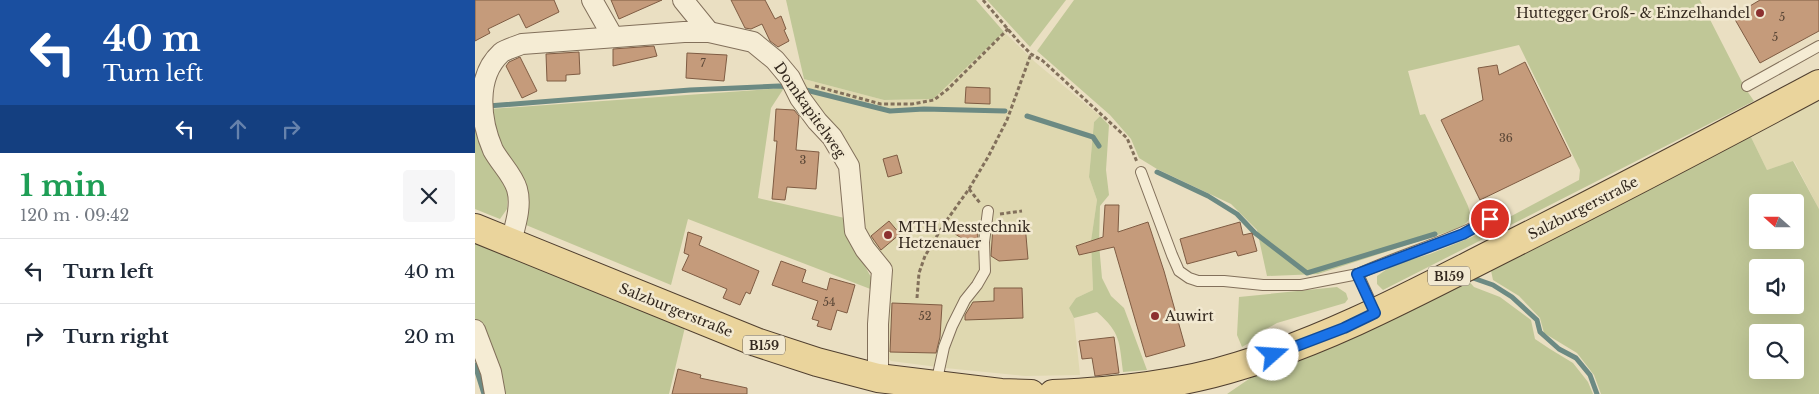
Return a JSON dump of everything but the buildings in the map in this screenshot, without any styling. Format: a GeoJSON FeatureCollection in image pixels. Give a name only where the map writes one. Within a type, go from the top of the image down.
{"type":"FeatureCollection","features":[{"type":"Feature","properties":{"kind":"main road","name":"Salzburgerstraße"},"geometry":{"type":"LineString","coordinates":[[1053,394],[1112,393],[1163,384],[1239,366],[1344,328],[1649,175],[1819,84]]}},
{"type":"Feature","properties":{"kind":"main road","name":"Salzburgerstraße"},"geometry":{"type":"LineString","coordinates":[[475,228],[756,342],[817,362],[877,378],[1001,393],[1031,394]]}},
{"type":"Feature","properties":{"kind":"street"},"geometry":{"type":"LineString","coordinates":[[591,0],[613,37]]}},
{"type":"Feature","properties":{"kind":"street"},"geometry":{"type":"LineString","coordinates":[[683,0],[709,32]]}},
{"type":"Feature","properties":{"kind":"street","name":"Domkapitelweg"},"geometry":{"type":"LineString","coordinates":[[511,242],[518,210],[517,189],[494,151],[487,132],[483,106],[484,76],[491,64],[503,52],[522,44],[709,32],[753,42],[775,60],[790,78],[800,98],[832,137],[849,166],[855,231],[865,249],[882,270],[877,378]]}},
{"type":"Feature","properties":{"kind":"street"},"geometry":{"type":"LineString","coordinates":[[475,330],[491,372],[495,394]]}},
{"type":"Feature","properties":{"kind":"lane"},"geometry":{"type":"LineString","coordinates":[[1747,86],[1819,46]]}},
{"type":"Feature","properties":{"kind":"lane"},"geometry":{"type":"LineString","coordinates":[[1141,172],[1179,271],[1189,278],[1198,281],[1301,285],[1357,274],[1463,234],[1490,219]]}},
{"type":"Feature","properties":{"kind":"lane"},"geometry":{"type":"LineString","coordinates":[[936,386],[944,347],[952,326],[965,300],[985,271],[984,242],[988,211]]}},
{"type":"Feature","properties":{"kind":"lane"},"geometry":{"type":"LineString","coordinates":[[1357,274],[1375,313]]}},
{"type":"Feature","properties":{"kind":"path"},"geometry":{"type":"LineString","coordinates":[[983,0],[1031,54],[1043,62],[1127,138],[1141,172]]}},
{"type":"Feature","properties":{"kind":"path"},"geometry":{"type":"LineString","coordinates":[[790,78],[881,104],[912,104],[934,100],[948,89],[1009,28]]}},
{"type":"Feature","properties":{"kind":"path"},"geometry":{"type":"LineString","coordinates":[[917,298],[919,273],[925,256],[988,157],[1007,120],[1031,54]]}},
{"type":"Feature","properties":{"kind":"shaded area"},"geometry":{"type":"Polygon","coordinates":[[[1004,32],[1035,62],[1100,116],[1094,122],[1089,177],[1097,200],[1091,241],[1093,290],[1076,298],[1069,308],[1074,318],[1080,375],[1025,376],[891,361],[886,356],[886,283],[866,244],[857,161],[805,92],[804,79],[884,100],[932,99],[1004,32]]]}},
{"type":"Feature","properties":{"kind":"shaded area"},"geometry":{"type":"Polygon","coordinates":[[[1819,94],[1819,209],[1794,161],[1767,170],[1750,135],[1819,94]]]}},
{"type":"Feature","properties":{"kind":"green space"},"geometry":{"type":"Polygon","coordinates":[[[786,0],[976,0],[1004,32],[933,99],[884,100],[804,79],[786,0]]]}},
{"type":"Feature","properties":{"kind":"green space"},"geometry":{"type":"Polygon","coordinates":[[[987,0],[1066,0],[1030,47],[987,0]]]}},
{"type":"Feature","properties":{"kind":"green space"},"geometry":{"type":"Polygon","coordinates":[[[1074,0],[1700,0],[1745,88],[1754,101],[1383,290],[1377,284],[1377,276],[1393,265],[1430,254],[1472,237],[1579,180],[1580,170],[1519,45],[1408,71],[1420,115],[1425,114],[1468,206],[1470,216],[1467,223],[1450,231],[1318,274],[1267,276],[1257,230],[1231,204],[1157,169],[1139,158],[1131,139],[1110,115],[1037,51],[1074,0]]]}},
{"type":"Feature","properties":{"kind":"green space"},"geometry":{"type":"Polygon","coordinates":[[[784,88],[771,108],[758,198],[849,219],[851,241],[871,277],[873,290],[688,219],[671,285],[526,225],[528,198],[523,176],[499,144],[490,109],[784,88]]]}},
{"type":"Feature","properties":{"kind":"green space"},"geometry":{"type":"Polygon","coordinates":[[[475,113],[508,191],[507,209],[500,219],[475,209],[475,113]]]}},
{"type":"Feature","properties":{"kind":"green space"},"geometry":{"type":"Polygon","coordinates":[[[1100,116],[1109,125],[1106,170],[1109,195],[1100,206],[1099,244],[1102,278],[1111,296],[1124,308],[1147,370],[1123,372],[1119,345],[1111,326],[1097,312],[1074,318],[1069,308],[1076,298],[1093,290],[1091,241],[1097,200],[1089,177],[1094,122],[1100,116]]]}},
{"type":"Feature","properties":{"kind":"green space"},"geometry":{"type":"Polygon","coordinates":[[[1750,135],[1767,170],[1793,161],[1819,209],[1819,394],[1601,394],[1594,375],[1577,353],[1544,333],[1540,318],[1519,296],[1493,280],[1490,266],[1750,135]]]}},
{"type":"Feature","properties":{"kind":"green space"},"geometry":{"type":"Polygon","coordinates":[[[475,239],[686,323],[669,394],[501,394],[494,363],[475,318],[475,239]]]}},
{"type":"Feature","properties":{"kind":"green space"},"geometry":{"type":"Polygon","coordinates":[[[1466,278],[1474,287],[1500,297],[1531,320],[1535,339],[1573,363],[1588,382],[1593,394],[1227,394],[1265,368],[1466,278]]]}},
{"type":"Feature","properties":{"kind":"green space"},"geometry":{"type":"Polygon","coordinates":[[[1337,287],[1346,293],[1348,299],[1345,303],[1277,323],[1259,333],[1256,339],[1242,347],[1237,335],[1239,297],[1337,287]]]}},
{"type":"Feature","properties":{"kind":"waterway"},"geometry":{"type":"LineString","coordinates":[[488,106],[690,90],[789,87]]}},
{"type":"Feature","properties":{"kind":"waterway"},"geometry":{"type":"LineString","coordinates":[[802,89],[890,111],[924,109],[1005,111]]}},
{"type":"Feature","properties":{"kind":"waterway"},"geometry":{"type":"LineString","coordinates":[[1027,116],[1093,137],[1099,146]]}},
{"type":"Feature","properties":{"kind":"waterway"},"geometry":{"type":"LineString","coordinates":[[1157,172],[1208,196],[1237,214],[1255,233],[1307,273],[1435,234]]}},
{"type":"Feature","properties":{"kind":"waterway"},"geometry":{"type":"LineString","coordinates":[[1473,278],[1493,285],[1512,297],[1537,320],[1540,332],[1559,349],[1576,358],[1590,375],[1597,394]]}},
{"type":"Feature","properties":{"kind":"waterway"},"geometry":{"type":"LineString","coordinates":[[475,365],[484,394]]}},
{"type":"Feature","properties":{"kind":"place","name":"Huttegger Groß- & Einzelhandel"},"geometry":{"type":"Point","coordinates":[1760,13]}},
{"type":"Feature","properties":{"kind":"place","name":"MTH Messtechnik Hetzenauer"},"geometry":{"type":"Point","coordinates":[888,235]}},
{"type":"Feature","properties":{"kind":"place","name":"Auwirt"},"geometry":{"type":"Point","coordinates":[1155,316]}},
{"type":"Feature","properties":{"kind":"route"},"geometry":{"type":"LineString","coordinates":[[1273,355],[1344,328],[1375,313],[1357,274],[1463,234],[1490,219]]}}]}
